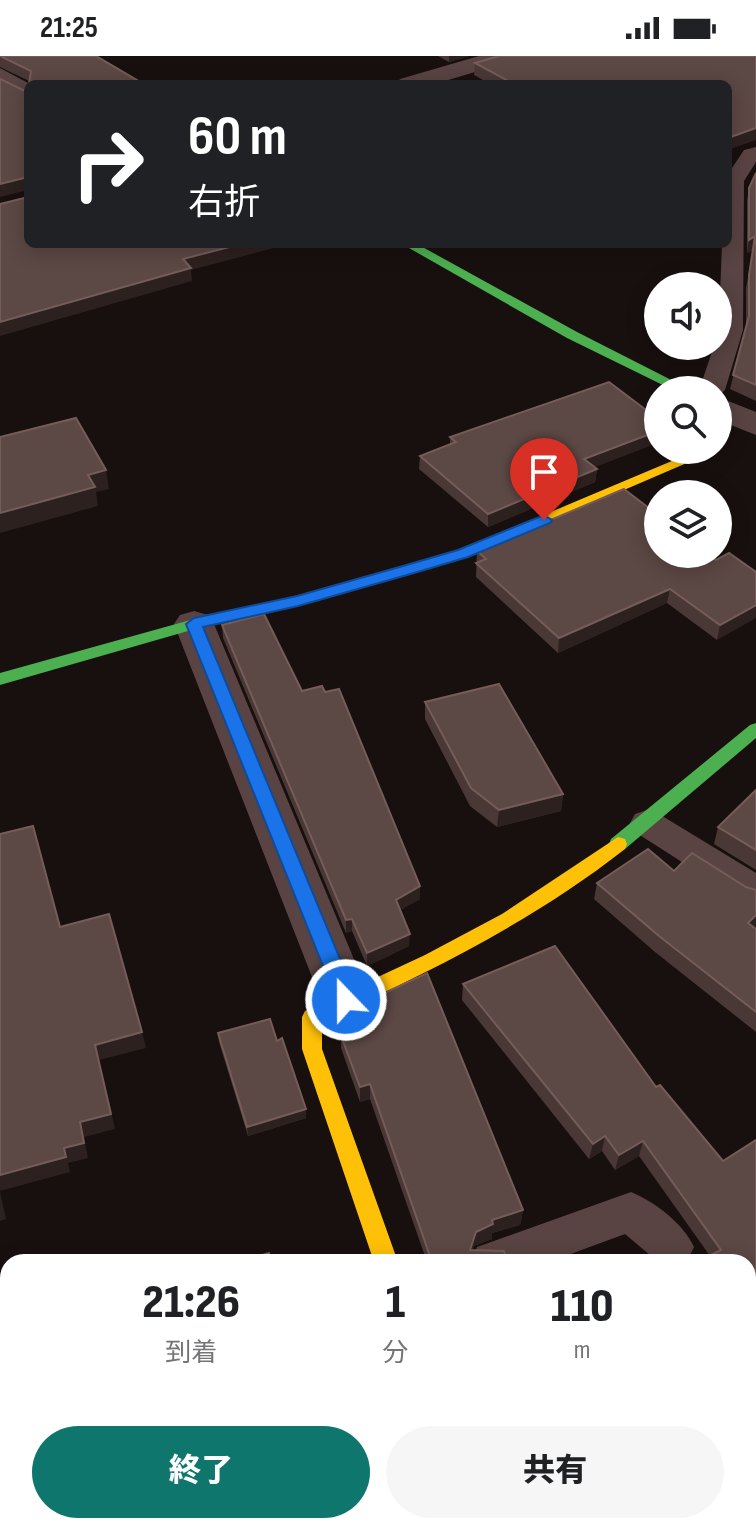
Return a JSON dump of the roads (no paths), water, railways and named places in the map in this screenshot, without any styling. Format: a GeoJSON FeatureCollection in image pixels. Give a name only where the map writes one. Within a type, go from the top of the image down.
{"type":"FeatureCollection","features":[{"type":"Feature","properties":{"kind":"street"},"geometry":{"type":"LineString","coordinates":[[423,80],[504,56]]}},
{"type":"Feature","properties":{"kind":"street"},"geometry":{"type":"LineString","coordinates":[[0,75],[24,91]]}},
{"type":"Feature","properties":{"kind":"street"},"geometry":{"type":"LineString","coordinates":[[415,248],[572,335],[655,376]]}},
{"type":"Feature","properties":{"kind":"street"},"geometry":{"type":"LineString","coordinates":[[732,415],[756,428]]}},
{"type":"Feature","properties":{"kind":"street"},"geometry":{"type":"LineString","coordinates":[[732,439],[756,428]]}},
{"type":"Feature","properties":{"kind":"street"},"geometry":{"type":"LineString","coordinates":[[0,679],[194,624],[298,601],[463,554],[677,464]]}},
{"type":"Feature","properties":{"kind":"street"},"geometry":{"type":"LineString","coordinates":[[194,624],[346,1000]]}},
{"type":"Feature","properties":{"kind":"street"},"geometry":{"type":"LineString","coordinates":[[383,1254],[312,1049],[312,1017],[483,937],[575,880],[756,729]]}},
{"type":"Feature","properties":{"kind":"lane"},"geometry":{"type":"LineString","coordinates":[[716,376],[731,330],[734,181],[751,154],[756,153]]}},
{"type":"Feature","properties":{"kind":"lane"},"geometry":{"type":"LineString","coordinates":[[647,823],[756,891]]}},
{"type":"Feature","properties":{"kind":"lane"},"geometry":{"type":"LineString","coordinates":[[515,1254],[631,1212],[672,1247]]}}]}
